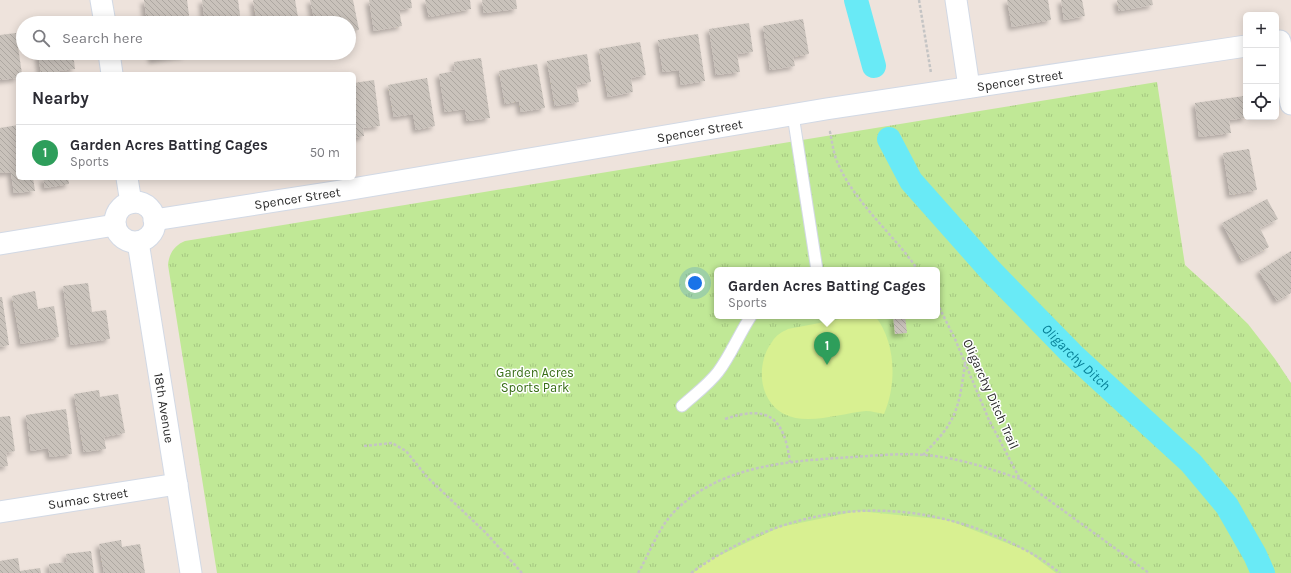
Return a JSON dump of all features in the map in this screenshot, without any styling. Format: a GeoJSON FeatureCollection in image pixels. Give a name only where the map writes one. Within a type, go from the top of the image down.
{"type":"FeatureCollection","features":[{"type":"Feature","properties":{"kind":"street"},"geometry":{"type":"LineString","coordinates":[[101,0],[104,16]]}},
{"type":"Feature","properties":{"kind":"street"},"geometry":{"type":"LineString","coordinates":[[956,0],[969,87]]}},
{"type":"Feature","properties":{"kind":"street"},"geometry":{"type":"LineString","coordinates":[[1282,40],[1291,104]]}},
{"type":"Feature","properties":{"kind":"street","name":"Spencer Street"},"geometry":{"type":"LineString","coordinates":[[154,220],[340,191],[868,103],[1243,46]]}},
{"type":"Feature","properties":{"kind":"street"},"geometry":{"type":"LineString","coordinates":[[110,60],[112,72]]}},
{"type":"Feature","properties":{"kind":"street"},"geometry":{"type":"LineString","coordinates":[[128,180],[131,203]]}},
{"type":"Feature","properties":{"kind":"street"},"geometry":{"type":"LineString","coordinates":[[136,202],[146,206],[153,215],[154,220],[152,231],[144,240],[138,242],[132,242],[121,237],[115,225],[115,219],[120,208],[136,202]]}},
{"type":"Feature","properties":{"kind":"street"},"geometry":{"type":"LineString","coordinates":[[0,244],[115,225]]}},
{"type":"Feature","properties":{"kind":"street","name":"18th Avenue"},"geometry":{"type":"LineString","coordinates":[[138,242],[191,573]]}},
{"type":"Feature","properties":{"kind":"street","name":"Sumac Street"},"geometry":{"type":"LineString","coordinates":[[0,512],[177,484]]}},
{"type":"Feature","properties":{"kind":"lane"},"geometry":{"type":"LineString","coordinates":[[793,115],[817,267]]}},
{"type":"Feature","properties":{"kind":"lane"},"geometry":{"type":"LineString","coordinates":[[682,406],[718,373],[749,319]]}},
{"type":"Feature","properties":{"kind":"path"},"geometry":{"type":"LineString","coordinates":[[836,131],[830,132],[836,158],[855,194],[907,254],[916,267]]}},
{"type":"Feature","properties":{"kind":"path","name":"Oligarchy Ditch Trail"},"geometry":{"type":"LineString","coordinates":[[940,309],[955,339],[989,420],[1020,479],[1149,573]]}},
{"type":"Feature","properties":{"kind":"path"},"geometry":{"type":"LineString","coordinates":[[922,455],[949,424],[955,412],[965,363]]}},
{"type":"Feature","properties":{"kind":"path"},"geometry":{"type":"LineString","coordinates":[[725,419],[752,412],[764,414],[774,420],[780,427],[785,437],[790,462]]}},
{"type":"Feature","properties":{"kind":"path"},"geometry":{"type":"LineString","coordinates":[[364,446],[392,443],[406,451],[427,478],[486,533],[522,573]]}},
{"type":"Feature","properties":{"kind":"path"},"geometry":{"type":"LineString","coordinates":[[638,573],[664,524],[677,509],[694,495],[728,477],[772,465],[790,462],[871,456],[922,455],[962,461],[986,467],[1020,479]]}},
{"type":"Feature","properties":{"kind":"path"},"geometry":{"type":"LineString","coordinates":[[691,573],[737,544],[796,521],[827,514],[858,511],[891,511],[929,515],[968,526],[998,537],[1027,551],[1060,573]]}},
{"type":"Feature","properties":{"kind":"green space","name":"Garden Acres Sports Park"},"geometry":{"type":"Polygon","coordinates":[[[1157,82],[1185,265],[1248,324],[1275,359],[1291,383],[1291,573],[217,573],[168,265],[173,250],[185,241],[1157,82]]]}},
{"type":"Feature","properties":{"kind":"green space"},"geometry":{"type":"Polygon","coordinates":[[[840,319],[877,319],[887,338],[891,351],[892,364],[891,390],[884,414],[866,411],[825,418],[803,419],[784,414],[775,408],[769,400],[762,381],[763,360],[775,337],[788,329],[840,319]]]}},
{"type":"Feature","properties":{"kind":"green space"},"geometry":{"type":"Polygon","coordinates":[[[858,511],[948,520],[1027,551],[1056,573],[693,573],[708,561],[780,527],[858,511]]]}},
{"type":"Feature","properties":{"kind":"building"},"geometry":{"type":"Polygon","coordinates":[[[144,0],[187,0],[189,16],[146,16],[144,0]]]}},
{"type":"Feature","properties":{"kind":"building"},"geometry":{"type":"Polygon","coordinates":[[[202,0],[238,0],[240,16],[204,16],[202,0]]]}},
{"type":"Feature","properties":{"kind":"building"},"geometry":{"type":"Polygon","coordinates":[[[253,0],[295,0],[298,16],[256,16],[253,0]]]}},
{"type":"Feature","properties":{"kind":"building"},"geometry":{"type":"Polygon","coordinates":[[[310,0],[353,0],[359,30],[356,31],[356,16],[313,16],[310,0]]]}},
{"type":"Feature","properties":{"kind":"building"},"geometry":{"type":"Polygon","coordinates":[[[369,0],[411,0],[412,8],[399,10],[402,26],[374,31],[369,0]]]}},
{"type":"Feature","properties":{"kind":"building"},"geometry":{"type":"Polygon","coordinates":[[[425,0],[470,0],[471,9],[429,17],[425,0]]]}},
{"type":"Feature","properties":{"kind":"building"},"geometry":{"type":"Polygon","coordinates":[[[482,0],[516,0],[517,9],[484,13],[482,0]]]}},
{"type":"Feature","properties":{"kind":"building"},"geometry":{"type":"Polygon","coordinates":[[[1007,0],[1048,0],[1051,20],[1012,27],[1007,0]]]}},
{"type":"Feature","properties":{"kind":"building"},"geometry":{"type":"Polygon","coordinates":[[[1061,0],[1082,0],[1085,16],[1064,20],[1061,0]]]}},
{"type":"Feature","properties":{"kind":"building"},"geometry":{"type":"Polygon","coordinates":[[[1117,0],[1152,0],[1153,5],[1119,11],[1117,0]]]}},
{"type":"Feature","properties":{"kind":"building"},"geometry":{"type":"Polygon","coordinates":[[[803,19],[809,54],[793,57],[795,66],[770,70],[763,26],[803,19]]]}},
{"type":"Feature","properties":{"kind":"building"},"geometry":{"type":"Polygon","coordinates":[[[749,23],[753,52],[737,54],[740,72],[716,75],[709,29],[749,23]]]}},
{"type":"Feature","properties":{"kind":"building"},"geometry":{"type":"Polygon","coordinates":[[[16,33],[16,60],[20,60],[22,72],[16,72],[16,78],[0,80],[0,35],[16,33]]]}},
{"type":"Feature","properties":{"kind":"building"},"geometry":{"type":"Polygon","coordinates":[[[698,34],[705,81],[681,85],[679,70],[663,72],[658,40],[698,34]]]}},
{"type":"Feature","properties":{"kind":"building"},"geometry":{"type":"Polygon","coordinates":[[[640,42],[646,75],[631,78],[633,92],[608,97],[599,49],[640,42]]]}},
{"type":"Feature","properties":{"kind":"building"},"geometry":{"type":"Polygon","coordinates":[[[587,54],[591,82],[576,85],[579,102],[555,106],[547,61],[587,54]]]}},
{"type":"Feature","properties":{"kind":"building"},"geometry":{"type":"Polygon","coordinates":[[[481,58],[490,118],[467,121],[465,109],[445,112],[439,74],[455,71],[454,62],[481,58]]]}},
{"type":"Feature","properties":{"kind":"building"},"geometry":{"type":"Polygon","coordinates":[[[39,60],[74,60],[75,69],[59,72],[41,72],[39,60]]]}},
{"type":"Feature","properties":{"kind":"building"},"geometry":{"type":"Polygon","coordinates":[[[537,64],[545,108],[521,112],[519,101],[505,104],[499,71],[537,64]]]}},
{"type":"Feature","properties":{"kind":"building"},"geometry":{"type":"Polygon","coordinates":[[[427,78],[435,126],[416,130],[413,114],[394,117],[388,85],[427,78]]]}},
{"type":"Feature","properties":{"kind":"building"},"geometry":{"type":"Polygon","coordinates":[[[374,80],[380,126],[363,128],[364,136],[356,138],[356,83],[374,80]]]}},
{"type":"Feature","properties":{"kind":"building"},"geometry":{"type":"Polygon","coordinates":[[[1243,96],[1243,118],[1229,120],[1231,133],[1199,137],[1195,103],[1243,96]]]}},
{"type":"Feature","properties":{"kind":"building"},"geometry":{"type":"Polygon","coordinates":[[[16,125],[16,180],[33,180],[35,191],[14,193],[11,172],[0,173],[0,128],[16,125]]]}},
{"type":"Feature","properties":{"kind":"building"},"geometry":{"type":"Polygon","coordinates":[[[1249,149],[1257,190],[1230,195],[1223,153],[1249,149]]]}},
{"type":"Feature","properties":{"kind":"building"},"geometry":{"type":"Polygon","coordinates":[[[43,180],[68,180],[69,184],[45,188],[43,180]]]}},
{"type":"Feature","properties":{"kind":"building"},"geometry":{"type":"Polygon","coordinates":[[[1267,199],[1278,219],[1260,228],[1269,247],[1242,261],[1222,223],[1267,199]]]}},
{"type":"Feature","properties":{"kind":"building"},"geometry":{"type":"Polygon","coordinates":[[[1291,251],[1291,293],[1277,301],[1259,271],[1291,251]]]}},
{"type":"Feature","properties":{"kind":"building"},"geometry":{"type":"Polygon","coordinates":[[[88,283],[92,312],[106,310],[110,339],[71,345],[63,286],[88,283]]]}},
{"type":"Feature","properties":{"kind":"building"},"geometry":{"type":"Polygon","coordinates":[[[35,291],[38,309],[54,306],[59,337],[21,344],[12,296],[35,291]]]}},
{"type":"Feature","properties":{"kind":"building"},"geometry":{"type":"Polygon","coordinates":[[[0,297],[2,297],[9,345],[0,347],[0,297]]]}},
{"type":"Feature","properties":{"kind":"building"},"geometry":{"type":"Polygon","coordinates":[[[893,319],[905,319],[907,333],[895,334],[893,319]]]}},
{"type":"Feature","properties":{"kind":"building"},"geometry":{"type":"Polygon","coordinates":[[[99,390],[100,397],[118,394],[125,433],[104,437],[106,449],[84,452],[74,394],[99,390]]]}},
{"type":"Feature","properties":{"kind":"building"},"geometry":{"type":"Polygon","coordinates":[[[66,409],[72,454],[50,457],[48,448],[31,451],[26,415],[66,409]]]}},
{"type":"Feature","properties":{"kind":"building"},"geometry":{"type":"Polygon","coordinates":[[[10,416],[15,451],[6,453],[8,466],[0,467],[0,417],[10,416]]]}},
{"type":"Feature","properties":{"kind":"building"},"geometry":{"type":"Polygon","coordinates":[[[121,540],[122,547],[140,544],[145,573],[104,573],[99,544],[121,540]]]}},
{"type":"Feature","properties":{"kind":"building"},"geometry":{"type":"Polygon","coordinates":[[[91,551],[94,573],[50,573],[49,564],[67,562],[66,554],[91,551]]]}},
{"type":"Feature","properties":{"kind":"building"},"geometry":{"type":"Polygon","coordinates":[[[18,558],[20,571],[40,568],[41,573],[0,573],[0,561],[18,558]]]}},
{"type":"Feature","properties":{"kind":"waterway","name":"Oligarchy Ditch"},"geometry":{"type":"LineString","coordinates":[[856,0],[874,66]]}},
{"type":"Feature","properties":{"kind":"waterway","name":"Oligarchy Ditch"},"geometry":{"type":"LineString","coordinates":[[889,139],[911,181],[990,270],[1072,354],[1191,463],[1227,506],[1255,555],[1263,573]]}},
{"type":"Feature","properties":{"kind":"place","name":"Garden Acres Batting Cages"},"geometry":{"type":"Point","coordinates":[827,365]}}]}
